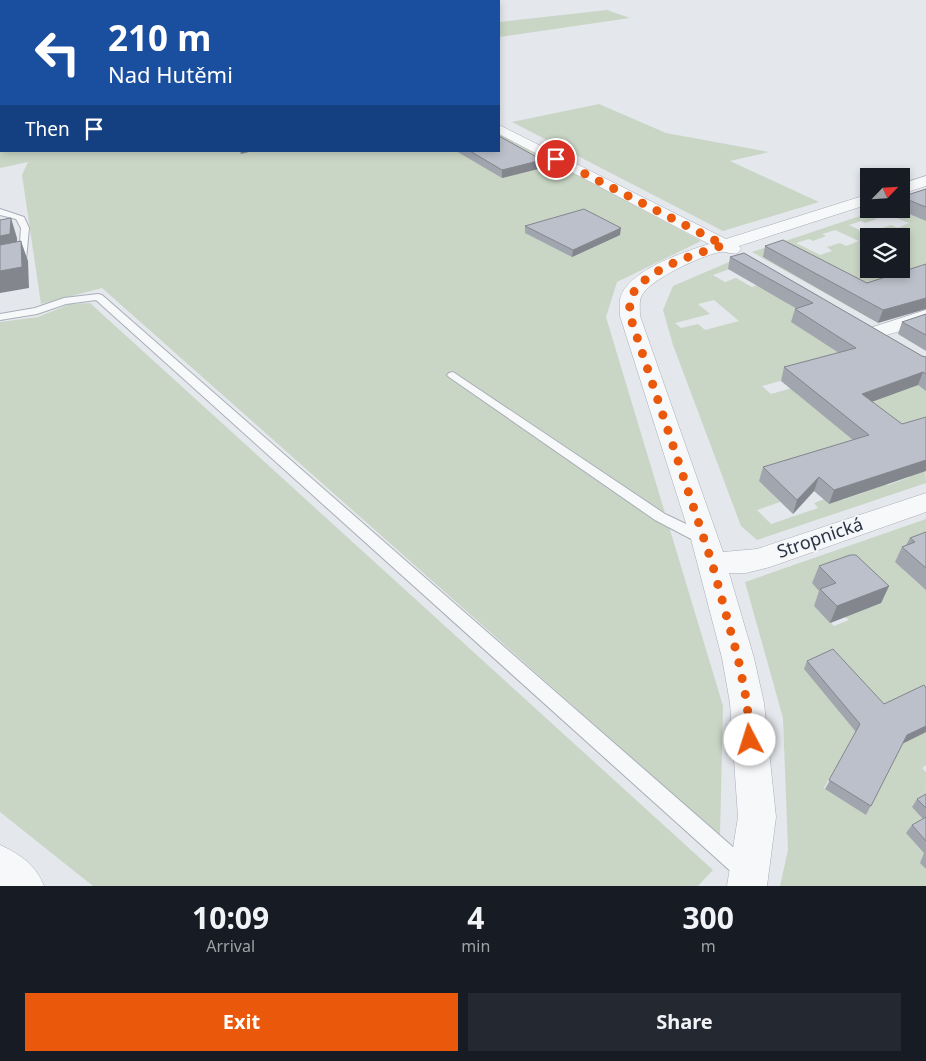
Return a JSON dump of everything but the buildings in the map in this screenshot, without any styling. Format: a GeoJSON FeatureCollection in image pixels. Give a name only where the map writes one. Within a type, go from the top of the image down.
{"type":"FeatureCollection","features":[{"type":"Feature","properties":{"kind":"street"},"geometry":{"type":"LineString","coordinates":[[500,130],[748,258]]}},
{"type":"Feature","properties":{"kind":"street"},"geometry":{"type":"LineString","coordinates":[[910,186],[926,181]]}},
{"type":"Feature","properties":{"kind":"street"},"geometry":{"type":"LineString","coordinates":[[748,880],[757,817],[747,703],[738,658],[708,551],[630,316],[630,299],[637,287],[650,275],[702,252],[860,202]]}},
{"type":"Feature","properties":{"kind":"street"},"geometry":{"type":"LineString","coordinates":[[901,347],[869,327],[926,316]]}},
{"type":"Feature","properties":{"kind":"street","name":"Stropnická"},"geometry":{"type":"LineString","coordinates":[[708,551],[746,562],[760,559],[926,502]]}},
{"type":"Feature","properties":{"kind":"street"},"geometry":{"type":"LineString","coordinates":[[0,865],[24,886]]}},
{"type":"Feature","properties":{"kind":"lane"},"geometry":{"type":"LineString","coordinates":[[0,212],[20,217],[25,228],[23,258],[0,262]]}},
{"type":"Feature","properties":{"kind":"lane"},"geometry":{"type":"LineString","coordinates":[[0,316],[36,311],[64,301],[98,297],[748,880]]}},
{"type":"Feature","properties":{"kind":"lane"},"geometry":{"type":"LineString","coordinates":[[453,375],[660,516],[708,551]]}},
{"type":"Feature","properties":{"kind":"green space"},"geometry":{"type":"Polygon","coordinates":[[[607,10],[630,18],[500,37],[500,22],[607,10]]]}},
{"type":"Feature","properties":{"kind":"green space"},"geometry":{"type":"Polygon","coordinates":[[[599,104],[666,133],[769,152],[730,161],[819,202],[723,231],[512,122],[599,104]]]}},
{"type":"Feature","properties":{"kind":"green space"},"geometry":{"type":"Polygon","coordinates":[[[500,134],[701,241],[617,282],[606,317],[723,706],[720,836],[102,288],[41,304],[22,175],[28,162],[0,168],[0,152],[500,152],[500,134]]]}},
{"type":"Feature","properties":{"kind":"green space"},"geometry":{"type":"Polygon","coordinates":[[[910,214],[926,221],[926,275],[881,320],[871,319],[752,252],[860,216],[860,218],[875,218],[877,219],[849,225],[860,230],[860,278],[910,278],[910,228],[898,228],[909,223],[897,218],[910,218],[910,214]],[[835,230],[822,234],[826,236],[813,241],[809,239],[796,243],[820,255],[832,251],[827,247],[840,243],[846,246],[859,241],[835,230]]]}},
{"type":"Feature","properties":{"kind":"green space"},"geometry":{"type":"Polygon","coordinates":[[[891,225],[898,228],[882,228],[891,225]]]}},
{"type":"Feature","properties":{"kind":"green space"},"geometry":{"type":"Polygon","coordinates":[[[736,259],[800,294],[926,371],[926,378],[887,355],[892,353],[874,342],[858,348],[882,362],[876,364],[896,377],[883,382],[899,392],[926,382],[926,443],[913,433],[893,439],[903,448],[883,455],[872,446],[851,453],[888,485],[910,477],[905,472],[925,466],[926,483],[757,540],[741,526],[673,345],[663,310],[673,286],[736,259]],[[738,266],[713,275],[725,282],[736,278],[752,287],[757,285],[775,296],[790,291],[775,282],[770,284],[738,266]],[[804,299],[788,304],[809,316],[804,318],[820,329],[808,333],[822,342],[851,332],[814,310],[819,308],[804,299]],[[714,300],[698,304],[710,314],[675,323],[681,328],[698,324],[705,330],[739,321],[714,300]],[[816,371],[762,386],[771,394],[806,384],[812,389],[797,394],[827,418],[859,409],[828,385],[832,383],[816,371]],[[828,460],[805,467],[815,477],[793,484],[783,474],[760,481],[780,502],[757,510],[771,524],[818,508],[814,503],[836,495],[842,500],[865,492],[828,460]]]}},
{"type":"Feature","properties":{"kind":"green space"},"geometry":{"type":"Polygon","coordinates":[[[90,303],[713,870],[698,886],[93,886],[0,812],[0,322],[38,317],[70,304],[90,303]]]}},
{"type":"Feature","properties":{"kind":"green space"},"geometry":{"type":"Polygon","coordinates":[[[926,519],[926,701],[920,734],[926,732],[926,765],[922,768],[926,772],[925,854],[921,863],[926,869],[926,886],[780,886],[788,850],[783,718],[745,582],[926,519]],[[829,600],[814,606],[834,626],[849,620],[845,617],[881,603],[829,600]],[[856,732],[824,788],[866,814],[856,732]]]}},
{"type":"Feature","properties":{"kind":"route"},"geometry":{"type":"LineString","coordinates":[[556,159],[724,245],[702,252],[650,275],[637,287],[630,299],[630,316],[712,563],[738,658],[747,703],[750,740]]}}]}
